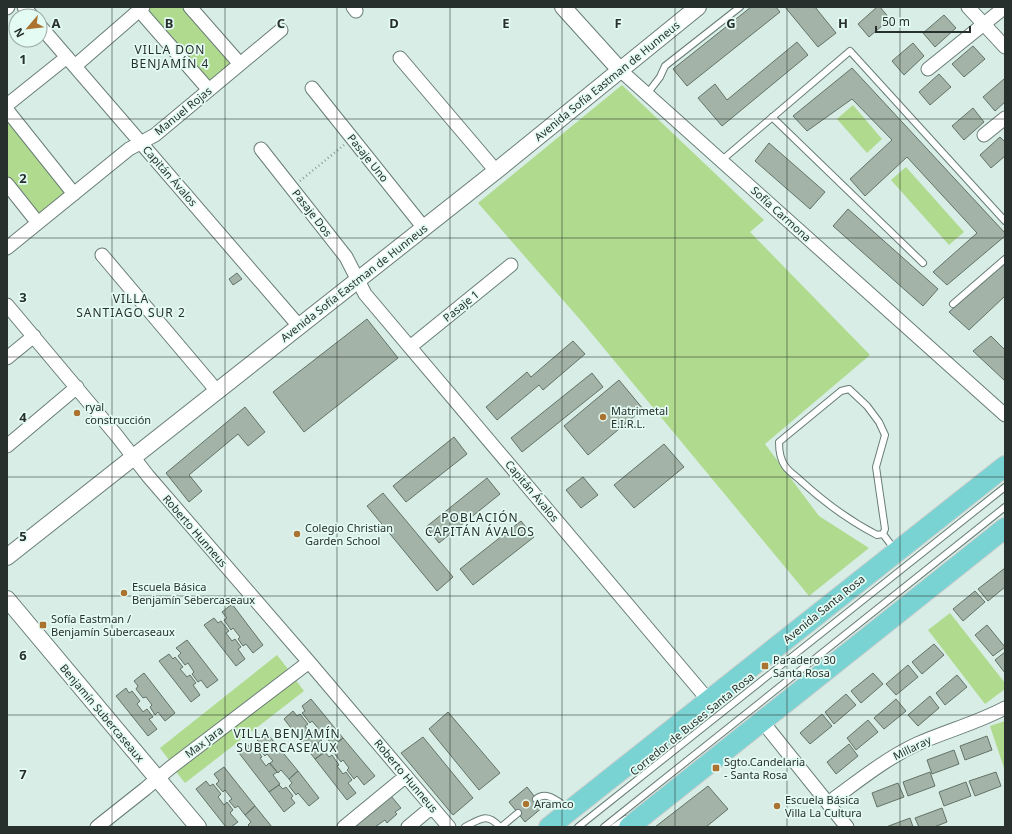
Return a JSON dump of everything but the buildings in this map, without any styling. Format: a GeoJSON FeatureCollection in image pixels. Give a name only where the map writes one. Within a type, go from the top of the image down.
{"type":"FeatureCollection","features":[{"type":"Feature","properties":{"kind":"main road","name":"Avenida Santa Rosa"},"geometry":{"type":"LineString","coordinates":[[549,827],[574,818],[709,701],[1005,466]]}},
{"type":"Feature","properties":{"kind":"main road"},"geometry":{"type":"LineString","coordinates":[[629,827],[1005,528]]}},
{"type":"Feature","properties":{"kind":"street"},"geometry":{"type":"LineString","coordinates":[[190,7],[240,64]]}},
{"type":"Feature","properties":{"kind":"street","name":"Sofía Carmona"},"geometry":{"type":"LineString","coordinates":[[563,7],[620,70],[1005,415]]}},
{"type":"Feature","properties":{"kind":"street","name":"Avenida Sofía Eastman de Hunneus"},"geometry":{"type":"LineString","coordinates":[[7,557],[496,171],[698,7]]}},
{"type":"Feature","properties":{"kind":"street"},"geometry":{"type":"LineString","coordinates":[[968,7],[1005,47]]}},
{"type":"Feature","properties":{"kind":"street"},"geometry":{"type":"LineString","coordinates":[[928,69],[1005,7]]}},
{"type":"Feature","properties":{"kind":"street"},"geometry":{"type":"LineString","coordinates":[[7,105],[71,61],[141,8],[209,90]]}},
{"type":"Feature","properties":{"kind":"street","name":"Manuel Rojas"},"geometry":{"type":"LineString","coordinates":[[7,248],[129,149],[155,135],[281,30]]}},
{"type":"Feature","properties":{"kind":"street","name":"Capitán Ávalos"},"geometry":{"type":"LineString","coordinates":[[48,35],[299,326]]}},
{"type":"Feature","properties":{"kind":"street"},"geometry":{"type":"LineString","coordinates":[[400,58],[496,171]]}},
{"type":"Feature","properties":{"kind":"street","name":"Pasaje Uno"},"geometry":{"type":"LineString","coordinates":[[312,88],[424,228]]}},
{"type":"Feature","properties":{"kind":"street"},"geometry":{"type":"LineString","coordinates":[[7,110],[74,194]]}},
{"type":"Feature","properties":{"kind":"street"},"geometry":{"type":"LineString","coordinates":[[984,135],[1005,118]]}},
{"type":"Feature","properties":{"kind":"street","name":"Pasaje Dos"},"geometry":{"type":"LineString","coordinates":[[261,149],[346,257],[358,280]]}},
{"type":"Feature","properties":{"kind":"street"},"geometry":{"type":"LineString","coordinates":[[7,184],[38,223]]}},
{"type":"Feature","properties":{"kind":"street"},"geometry":{"type":"LineString","coordinates":[[102,255],[217,391]]}},
{"type":"Feature","properties":{"kind":"street","name":"Pasaje 1"},"geometry":{"type":"LineString","coordinates":[[410,347],[511,265]]}},
{"type":"Feature","properties":{"kind":"street","name":"Capitán Ávalos"},"geometry":{"type":"LineString","coordinates":[[358,280],[365,294],[709,701]]}},
{"type":"Feature","properties":{"kind":"street","name":"Roberto Hunneus"},"geometry":{"type":"LineString","coordinates":[[7,304],[77,387],[148,476],[449,827]]}},
{"type":"Feature","properties":{"kind":"street"},"geometry":{"type":"LineString","coordinates":[[7,358],[34,336]]}},
{"type":"Feature","properties":{"kind":"street"},"geometry":{"type":"LineString","coordinates":[[7,446],[77,387]]}},
{"type":"Feature","properties":{"kind":"street","name":"Benjamín Subercaseaux"},"geometry":{"type":"LineString","coordinates":[[7,599],[198,827]]}},
{"type":"Feature","properties":{"kind":"street","name":"Max Jara"},"geometry":{"type":"LineString","coordinates":[[97,827],[172,766],[309,662]]}},
{"type":"Feature","properties":{"kind":"street","name":"Millaray"},"geometry":{"type":"LineString","coordinates":[[828,803],[901,752],[1005,708]]}},
{"type":"Feature","properties":{"kind":"street"},"geometry":{"type":"LineString","coordinates":[[762,721],[847,827]]}},
{"type":"Feature","properties":{"kind":"street"},"geometry":{"type":"LineString","coordinates":[[344,827],[406,776]]}},
{"type":"Feature","properties":{"kind":"street"},"geometry":{"type":"LineString","coordinates":[[408,827],[432,807]]}},
{"type":"Feature","properties":{"kind":"lane"},"geometry":{"type":"LineString","coordinates":[[647,94],[660,77],[665,66],[740,7]]}},
{"type":"Feature","properties":{"kind":"lane"},"geometry":{"type":"LineString","coordinates":[[722,160],[850,51],[1005,221]]}},
{"type":"Feature","properties":{"kind":"lane"},"geometry":{"type":"LineString","coordinates":[[772,117],[924,263]]}},
{"type":"Feature","properties":{"kind":"lane"},"geometry":{"type":"LineString","coordinates":[[953,304],[1005,259]]}},
{"type":"Feature","properties":{"kind":"lane"},"geometry":{"type":"LineString","coordinates":[[849,388],[867,406],[879,422],[885,435],[876,467],[885,529],[882,534],[877,535],[862,528],[816,494],[786,467],[780,453],[779,442],[841,391],[849,388]]}},
{"type":"Feature","properties":{"kind":"lane","name":"Corredor de Buses Santa Rosa"},"geometry":{"type":"LineString","coordinates":[[574,818],[1005,487]]}},
{"type":"Feature","properties":{"kind":"lane"},"geometry":{"type":"LineString","coordinates":[[604,827],[1005,507]]}},
{"type":"Feature","properties":{"kind":"lane"},"geometry":{"type":"LineString","coordinates":[[882,534],[897,552]]}},
{"type":"Feature","properties":{"kind":"lane"},"geometry":{"type":"LineString","coordinates":[[536,798],[543,795],[549,796],[574,818]]}},
{"type":"Feature","properties":{"kind":"lane"},"geometry":{"type":"LineString","coordinates":[[614,827],[666,797]]}},
{"type":"Feature","properties":{"kind":"lane"},"geometry":{"type":"LineString","coordinates":[[465,827],[482,818],[488,817],[494,820],[500,827],[518,813]]}},
{"type":"Feature","properties":{"kind":"path"},"geometry":{"type":"LineString","coordinates":[[292,188],[352,138]]}},
{"type":"Feature","properties":{"kind":"green space"},"geometry":{"type":"Polygon","coordinates":[[[148,7],[186,7],[235,62],[209,82],[145,10],[148,7]]]}},
{"type":"Feature","properties":{"kind":"green space"},"geometry":{"type":"Polygon","coordinates":[[[622,85],[764,220],[750,232],[870,355],[765,444],[819,516],[869,548],[809,596],[583,323],[478,203],[622,85]]]}},
{"type":"Feature","properties":{"kind":"green space"},"geometry":{"type":"Polygon","coordinates":[[[853,105],[882,139],[867,153],[837,119],[853,105]]]}},
{"type":"Feature","properties":{"kind":"green space"},"geometry":{"type":"Polygon","coordinates":[[[7,115],[69,191],[39,215],[7,176],[7,115]]]}},
{"type":"Feature","properties":{"kind":"green space"},"geometry":{"type":"Polygon","coordinates":[[[906,167],[964,232],[949,245],[891,180],[906,167]]]}},
{"type":"Feature","properties":{"kind":"green space"},"geometry":{"type":"Polygon","coordinates":[[[950,613],[1005,683],[1005,689],[985,704],[928,630],[950,613]]]}},
{"type":"Feature","properties":{"kind":"green space"},"geometry":{"type":"Polygon","coordinates":[[[277,655],[288,669],[169,760],[160,748],[277,655]]]}},
{"type":"Feature","properties":{"kind":"green space"},"geometry":{"type":"Polygon","coordinates":[[[295,679],[304,691],[185,783],[174,769],[295,679]]]}},
{"type":"Feature","properties":{"kind":"green space"},"geometry":{"type":"Polygon","coordinates":[[[1005,721],[1005,771],[990,726],[1005,721]]]}},
{"type":"Feature","properties":{"kind":"place","name":"ryal construcción"},"geometry":{"type":"Point","coordinates":[77,413]}},
{"type":"Feature","properties":{"kind":"place","name":"Matrimetal E.I.R.L."},"geometry":{"type":"Point","coordinates":[603,417]}},
{"type":"Feature","properties":{"kind":"place","name":"Colegio Christian Garden School"},"geometry":{"type":"Point","coordinates":[297,534]}},
{"type":"Feature","properties":{"kind":"place","name":"Escuela Básica Benjamín Sebercaseaux"},"geometry":{"type":"Point","coordinates":[124,593]}},
{"type":"Feature","properties":{"kind":"place","name":"Sofía Eastman / Benjamín Subercaseaux"},"geometry":{"type":"Point","coordinates":[43,625]}},
{"type":"Feature","properties":{"kind":"place","name":"Paradero 30 Santa Rosa"},"geometry":{"type":"Point","coordinates":[765,666]}},
{"type":"Feature","properties":{"kind":"place","name":"Sgto.Candelaria - Santa Rosa"},"geometry":{"type":"Point","coordinates":[716,768]}},
{"type":"Feature","properties":{"kind":"place","name":"Aramco"},"geometry":{"type":"Point","coordinates":[526,804]}},
{"type":"Feature","properties":{"kind":"place","name":"Escuela Básica Villa La Cultura"},"geometry":{"type":"Point","coordinates":[777,806]}},
{"type":"Feature","properties":{"kind":"district","name":"VILLA DON BENJAMÍN 4"},"geometry":{"type":"Point","coordinates":[170,57]}},
{"type":"Feature","properties":{"kind":"district","name":"VILLA SANTIAGO SUR 2"},"geometry":{"type":"Point","coordinates":[131,306]}},
{"type":"Feature","properties":{"kind":"district","name":"POBLACIÓN CAPITÁN ÁVALOS"},"geometry":{"type":"Point","coordinates":[480,525]}},
{"type":"Feature","properties":{"kind":"district","name":"VILLA BENJAMÍN SUBERCASEAUX"},"geometry":{"type":"Point","coordinates":[287,741]}}]}
